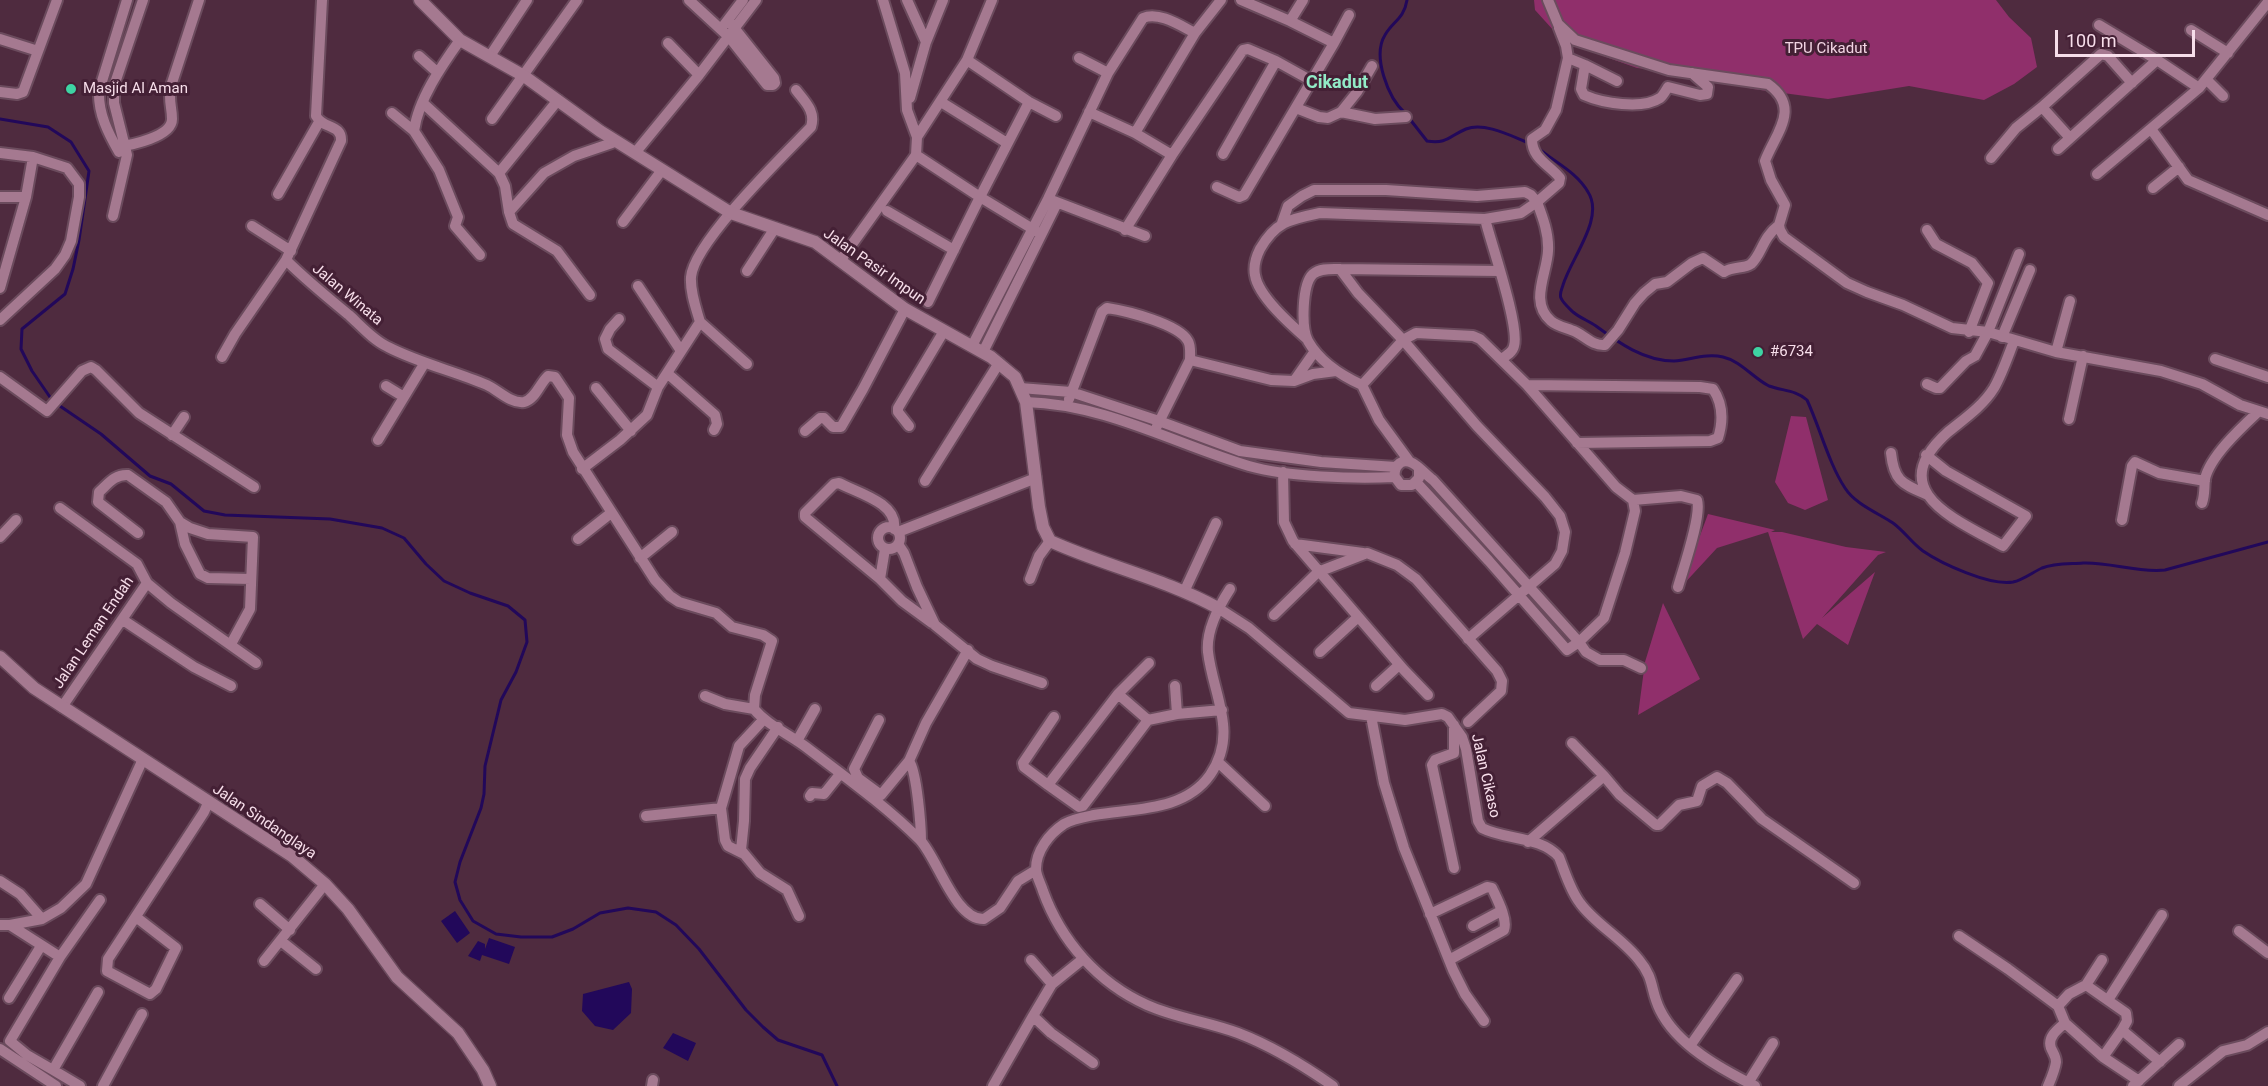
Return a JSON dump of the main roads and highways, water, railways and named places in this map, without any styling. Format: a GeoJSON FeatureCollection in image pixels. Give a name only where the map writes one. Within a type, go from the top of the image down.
{"type":"FeatureCollection","features":[{"type":"Feature","properties":{"kind":"waterway"},"geometry":{"type":"LineString","coordinates":[[1405,113],[1388,87],[1380,54],[1385,35],[1401,16],[1407,0]]}},
{"type":"Feature","properties":{"kind":"waterway"},"geometry":{"type":"LineString","coordinates":[[1409,118],[1427,141],[1444,140],[1466,129],[1481,127],[1529,143]]}},
{"type":"Feature","properties":{"kind":"waterway"},"geometry":{"type":"LineString","coordinates":[[0,119],[48,127],[71,142],[89,171],[79,240],[65,294],[22,329],[21,349],[32,371],[52,400]]}},
{"type":"Feature","properties":{"kind":"waterway"},"geometry":{"type":"LineString","coordinates":[[1537,147],[1578,179],[1592,202],[1590,226],[1567,274],[1560,295],[1566,305],[1623,345],[1652,358],[1674,361],[1704,356],[1723,357],[1736,362],[1769,386],[1794,392],[1803,397],[1807,400],[1834,468],[1849,494],[1893,523],[1923,551],[1942,562],[1992,581],[2013,582],[2042,568],[2062,564],[2093,563],[2144,570],[2165,570],[2268,542]]}},
{"type":"Feature","properties":{"kind":"waterway"},"geometry":{"type":"LineString","coordinates":[[57,404],[101,434],[150,476],[171,484],[204,511],[225,515],[330,519],[382,528],[404,538],[444,581],[508,606],[525,620],[527,642],[516,672],[501,700],[485,766],[481,808],[460,862],[455,882],[460,900],[473,921],[496,934],[552,937],[573,929],[600,913],[628,908],[656,912],[676,925],[699,949],[746,1010],[778,1040],[822,1055],[837,1086]]}},
{"type":"Feature","properties":{"kind":"place","name":"Masjid Al Aman"},"geometry":{"type":"Point","coordinates":[71,89]}},
{"type":"Feature","properties":{"kind":"place","name":"#6734"},"geometry":{"type":"Point","coordinates":[1758,352]}},
{"type":"Feature","properties":{"kind":"district","name":"Cikadut"},"geometry":{"type":"Point","coordinates":[1337,83]}},
{"type":"Feature","properties":{"kind":"park label","name":"TPU Cikadut"},"geometry":{"type":"Point","coordinates":[1826,49]}}]}
